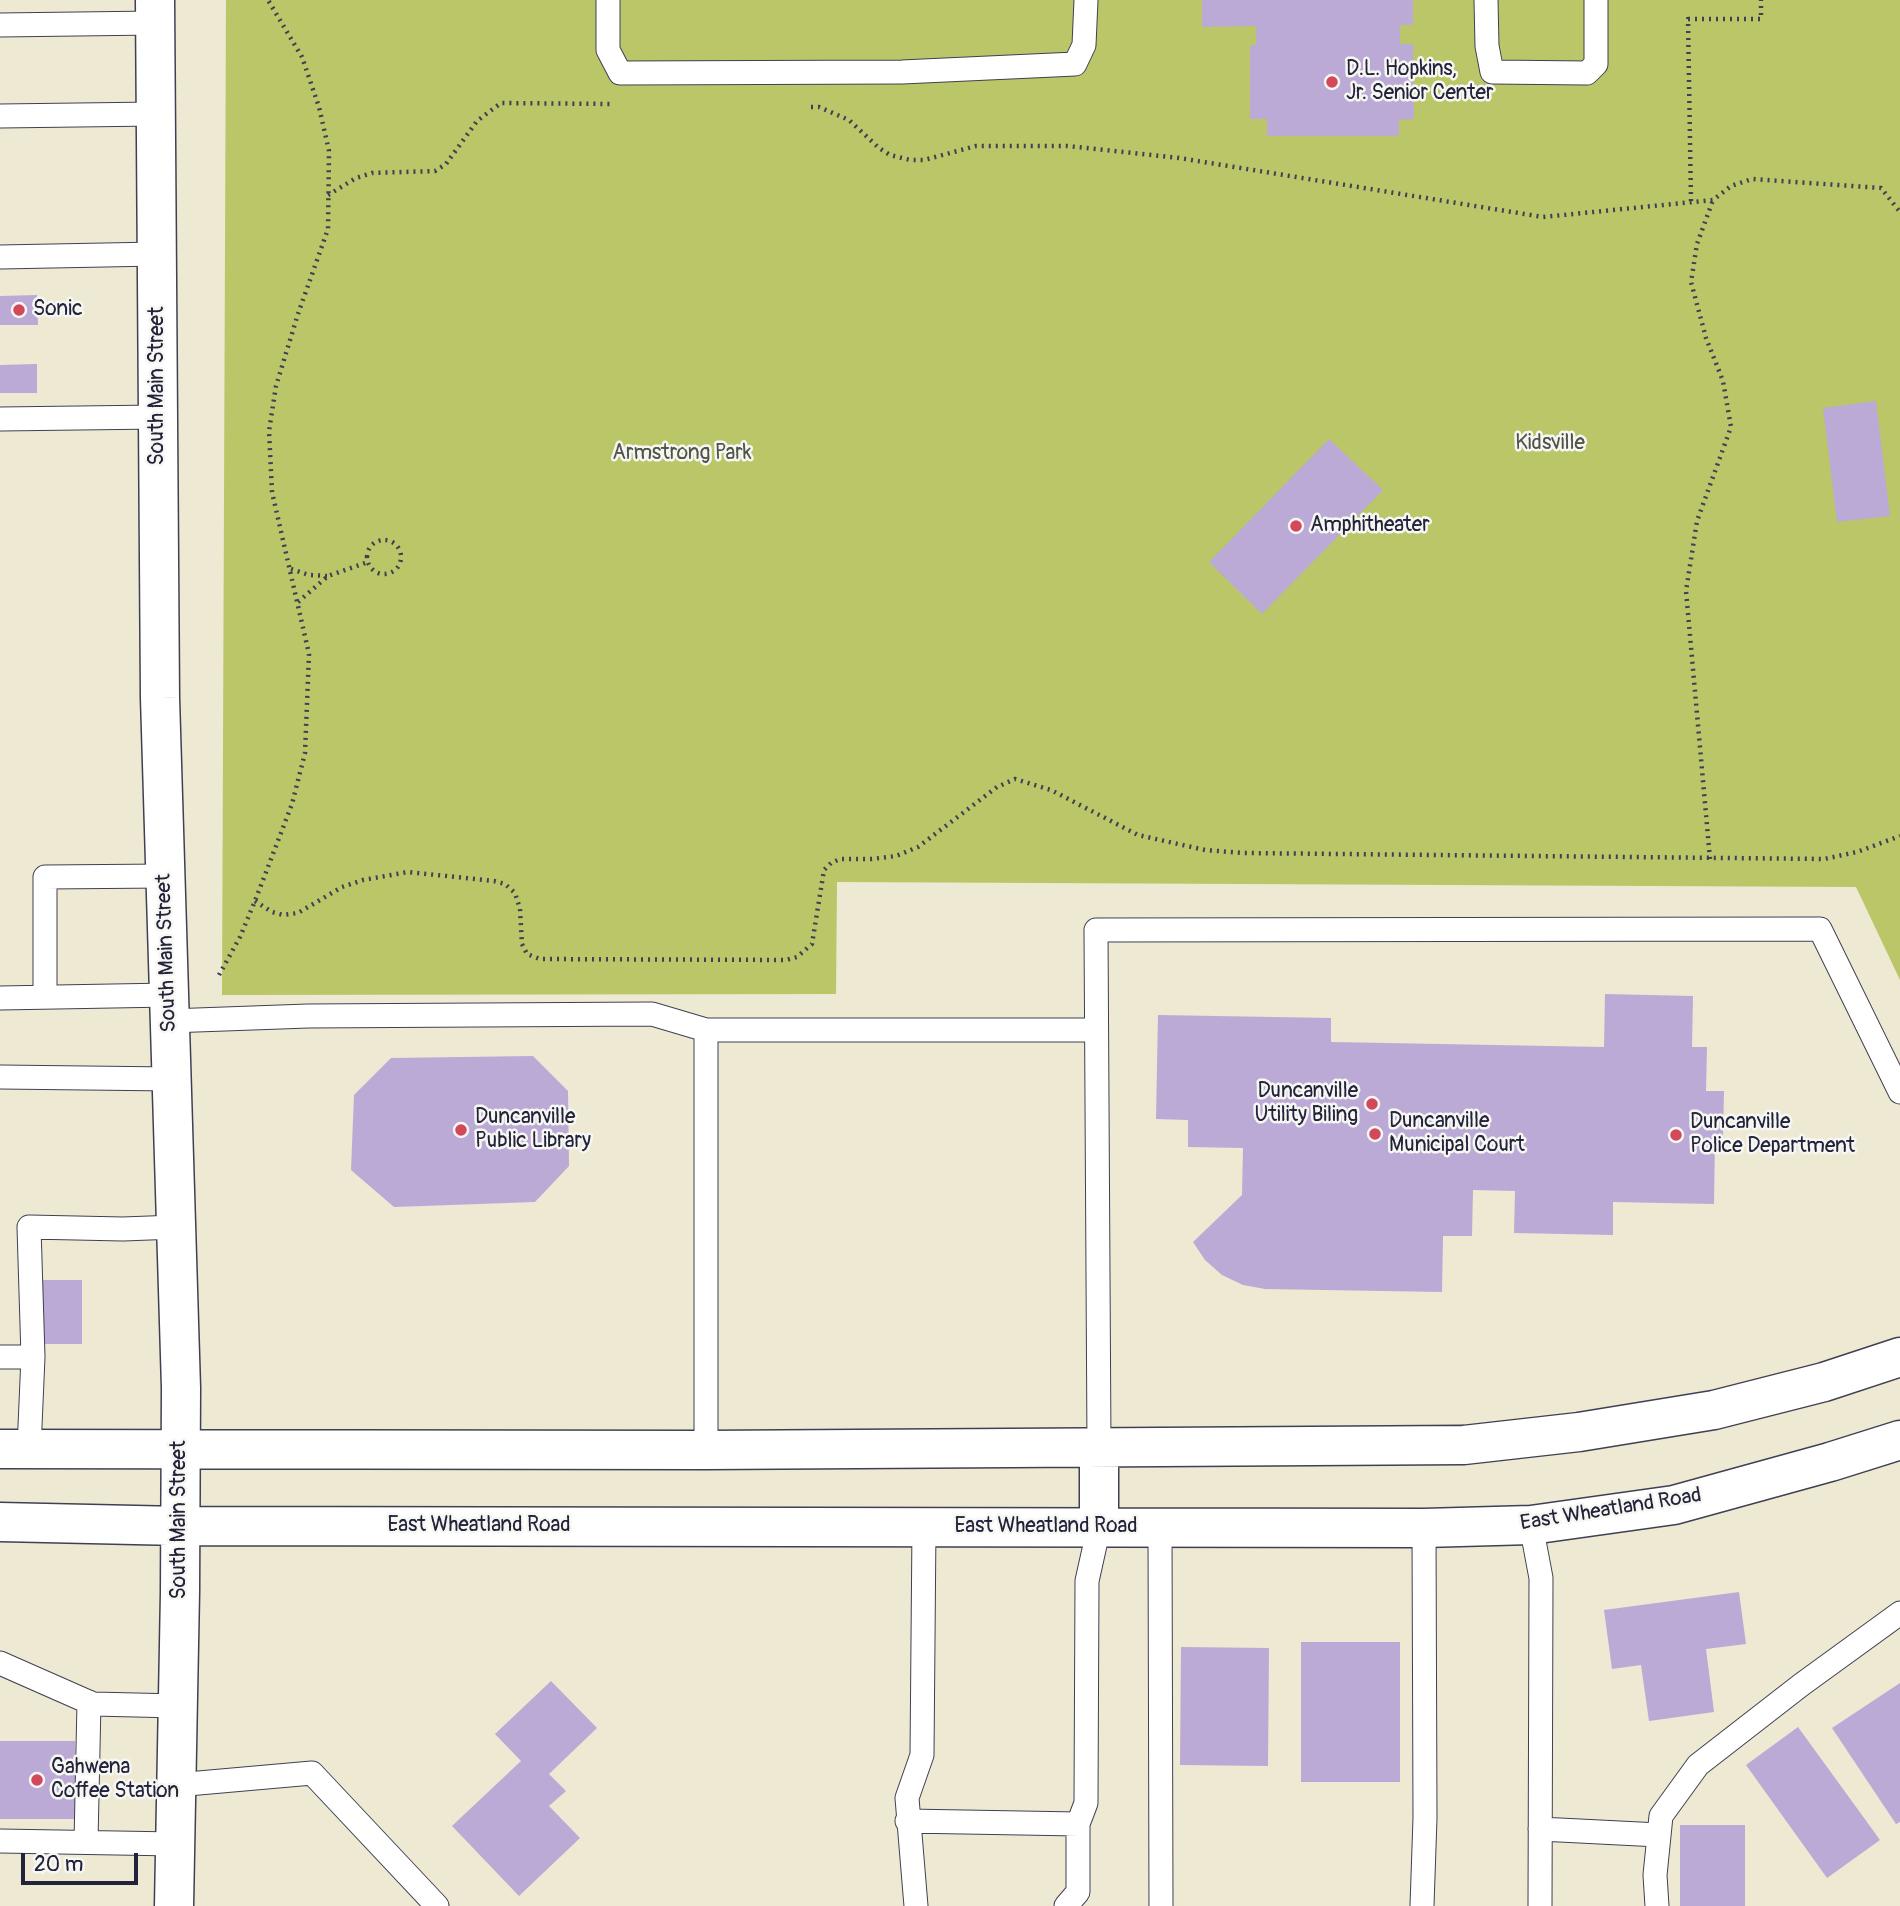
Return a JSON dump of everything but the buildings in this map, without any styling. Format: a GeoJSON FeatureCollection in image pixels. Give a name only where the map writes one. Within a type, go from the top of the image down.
{"type":"FeatureCollection","features":[{"type":"Feature","properties":{"kind":"main road","name":"South Main Street"},"geometry":{"type":"LineString","coordinates":[[155,11],[160,698],[180,1449],[174,1906]]}},
{"type":"Feature","properties":{"kind":"main road"},"geometry":{"type":"LineString","coordinates":[[15,1449],[706,1450],[1465,1445],[1579,1432],[1714,1410],[1824,1382],[1900,1357]]}},
{"type":"Feature","properties":{"kind":"main road","name":"East Wheatland Road"},"geometry":{"type":"LineString","coordinates":[[0,1522],[180,1526],[1424,1528],[1531,1525],[1674,1505],[1900,1440]]}},
{"type":"Feature","properties":{"kind":"main road"},"geometry":{"type":"LineString","coordinates":[[1098,1446],[1098,1527]]}},
{"type":"Feature","properties":{"kind":"lane"},"geometry":{"type":"LineString","coordinates":[[608,0],[608,50],[620,73],[902,72],[1075,64],[1084,45],[1086,0]]}},
{"type":"Feature","properties":{"kind":"lane"},"geometry":{"type":"LineString","coordinates":[[1486,0],[1487,46],[1492,72],[1587,73],[1596,64],[1596,0]]}},
{"type":"Feature","properties":{"kind":"lane"},"geometry":{"type":"LineString","coordinates":[[0,25],[155,11]]}},
{"type":"Feature","properties":{"kind":"lane"},"geometry":{"type":"LineString","coordinates":[[0,116],[156,114]]}},
{"type":"Feature","properties":{"kind":"lane"},"geometry":{"type":"LineString","coordinates":[[0,257],[157,254]]}},
{"type":"Feature","properties":{"kind":"lane"},"geometry":{"type":"LineString","coordinates":[[0,419],[158,416]]}},
{"type":"Feature","properties":{"kind":"lane"},"geometry":{"type":"LineString","coordinates":[[45,997],[45,877],[165,876]]}},
{"type":"Feature","properties":{"kind":"lane"},"geometry":{"type":"LineString","coordinates":[[1098,1446],[1096,930],[1820,929],[1900,1092]]}},
{"type":"Feature","properties":{"kind":"lane"},"geometry":{"type":"LineString","coordinates":[[0,998],[45,997],[307,1016],[652,1014],[706,1030],[1096,1030]]}},
{"type":"Feature","properties":{"kind":"lane"},"geometry":{"type":"LineString","coordinates":[[706,1030],[706,1450]]}},
{"type":"Feature","properties":{"kind":"lane"},"geometry":{"type":"LineString","coordinates":[[0,1077],[172,1079]]}},
{"type":"Feature","properties":{"kind":"lane"},"geometry":{"type":"LineString","coordinates":[[15,1449],[33,1357],[29,1227],[176,1227]]}},
{"type":"Feature","properties":{"kind":"lane"},"geometry":{"type":"LineString","coordinates":[[0,1357],[33,1357]]}},
{"type":"Feature","properties":{"kind":"lane"},"geometry":{"type":"LineString","coordinates":[[1531,1525],[1541,1578],[1539,1906]]}},
{"type":"Feature","properties":{"kind":"lane"},"geometry":{"type":"LineString","coordinates":[[916,1906],[907,1798],[922,1755],[924,1526]]}},
{"type":"Feature","properties":{"kind":"lane"},"geometry":{"type":"LineString","coordinates":[[1066,1906],[1078,1892],[1078,1824],[1086,1803],[1087,1581],[1098,1527]]}},
{"type":"Feature","properties":{"kind":"lane"},"geometry":{"type":"LineString","coordinates":[[1160,1527],[1161,1906]]}},
{"type":"Feature","properties":{"kind":"lane"},"geometry":{"type":"LineString","coordinates":[[1422,1906],[1424,1528]]}},
{"type":"Feature","properties":{"kind":"lane"},"geometry":{"type":"LineString","coordinates":[[1657,1906],[1655,1875],[1661,1816],[1698,1765],[1900,1613]]}},
{"type":"Feature","properties":{"kind":"lane"},"geometry":{"type":"LineString","coordinates":[[0,1663],[89,1702],[178,1706]]}},
{"type":"Feature","properties":{"kind":"lane"},"geometry":{"type":"LineString","coordinates":[[86,1842],[89,1702]]}},
{"type":"Feature","properties":{"kind":"lane"},"geometry":{"type":"LineString","coordinates":[[176,1785],[312,1773],[437,1906]]}},
{"type":"Feature","properties":{"kind":"lane"},"geometry":{"type":"LineString","coordinates":[[907,1821],[1078,1824]]}},
{"type":"Feature","properties":{"kind":"lane"},"geometry":{"type":"LineString","coordinates":[[1540,1829],[1659,1835]]}},
{"type":"Feature","properties":{"kind":"lane"},"geometry":{"type":"LineString","coordinates":[[0,1841],[175,1844]]}},
{"type":"Feature","properties":{"kind":"path"},"geometry":{"type":"LineString","coordinates":[[219,975],[240,937],[255,901],[292,804],[305,753],[309,654],[272,492],[269,432],[276,386],[328,229],[329,151],[319,107],[302,57],[268,0]]}},
{"type":"Feature","properties":{"kind":"path"},"geometry":{"type":"LineString","coordinates":[[1691,201],[1688,19],[1761,19],[1761,0]]}},
{"type":"Feature","properties":{"kind":"path"},"geometry":{"type":"LineString","coordinates":[[328,195],[356,178],[372,173],[435,170],[446,164],[477,121],[501,103],[533,101],[612,104]]}},
{"type":"Feature","properties":{"kind":"path"},"geometry":{"type":"LineString","coordinates":[[805,107],[819,107],[849,120],[879,148],[890,155],[910,159],[924,160],[976,146],[1067,146],[1179,158],[1543,217],[1713,200]]}},
{"type":"Feature","properties":{"kind":"path"},"geometry":{"type":"LineString","coordinates":[[1710,859],[1686,591],[1697,521],[1731,427],[1723,381],[1706,338],[1691,282],[1697,244],[1713,200],[1731,186],[1752,179],[1881,188],[1900,212]]}},
{"type":"Feature","properties":{"kind":"path"},"geometry":{"type":"LineString","coordinates":[[386,540],[399,549],[400,564],[387,574],[372,569],[368,562],[367,553],[378,541],[386,540]]}},
{"type":"Feature","properties":{"kind":"path"},"geometry":{"type":"LineString","coordinates":[[298,602],[328,576],[368,562]]}},
{"type":"Feature","properties":{"kind":"path"},"geometry":{"type":"LineString","coordinates":[[290,569],[309,575],[328,576]]}},
{"type":"Feature","properties":{"kind":"path"},"geometry":{"type":"LineString","coordinates":[[255,901],[272,912],[283,915],[298,913],[342,887],[363,880],[408,872],[494,881],[505,884],[515,893],[520,909],[522,944],[527,954],[540,958],[786,960],[797,957],[812,944],[824,870],[831,863],[840,859],[896,856],[918,846],[997,787],[1015,779],[1051,790],[1138,835],[1205,850],[1243,853],[1824,859],[1857,852],[1900,836]]}},
{"type":"Feature","properties":{"kind":"green space","name":"Armstrong Park"},"geometry":{"type":"Polygon","coordinates":[[[226,0],[1900,0],[1900,980],[1856,887],[837,882],[836,994],[222,995],[226,0]]]}},
{"type":"Feature","properties":{"kind":"place","name":"D.L. Hopkins, Jr. Senior Center"},"geometry":{"type":"Point","coordinates":[1332,82]}},
{"type":"Feature","properties":{"kind":"place","name":"Sonic"},"geometry":{"type":"Point","coordinates":[19,310]}},
{"type":"Feature","properties":{"kind":"place","name":"Amphitheater"},"geometry":{"type":"Point","coordinates":[1296,526]}},
{"type":"Feature","properties":{"kind":"place","name":"Duncanville Utility Biling"},"geometry":{"type":"Point","coordinates":[1372,1104]}},
{"type":"Feature","properties":{"kind":"place","name":"Duncanville Public Library"},"geometry":{"type":"Point","coordinates":[461,1130]}},
{"type":"Feature","properties":{"kind":"place","name":"Duncanville Municipal Court"},"geometry":{"type":"Point","coordinates":[1375,1134]}},
{"type":"Feature","properties":{"kind":"place","name":"Duncanville Police Department"},"geometry":{"type":"Point","coordinates":[1676,1135]}},
{"type":"Feature","properties":{"kind":"place","name":"Gahwena Coffee Station"},"geometry":{"type":"Point","coordinates":[37,1780]}},
{"type":"Feature","properties":{"kind":"park label","name":"Kidsville"},"geometry":{"type":"Point","coordinates":[1550,444]}}]}
